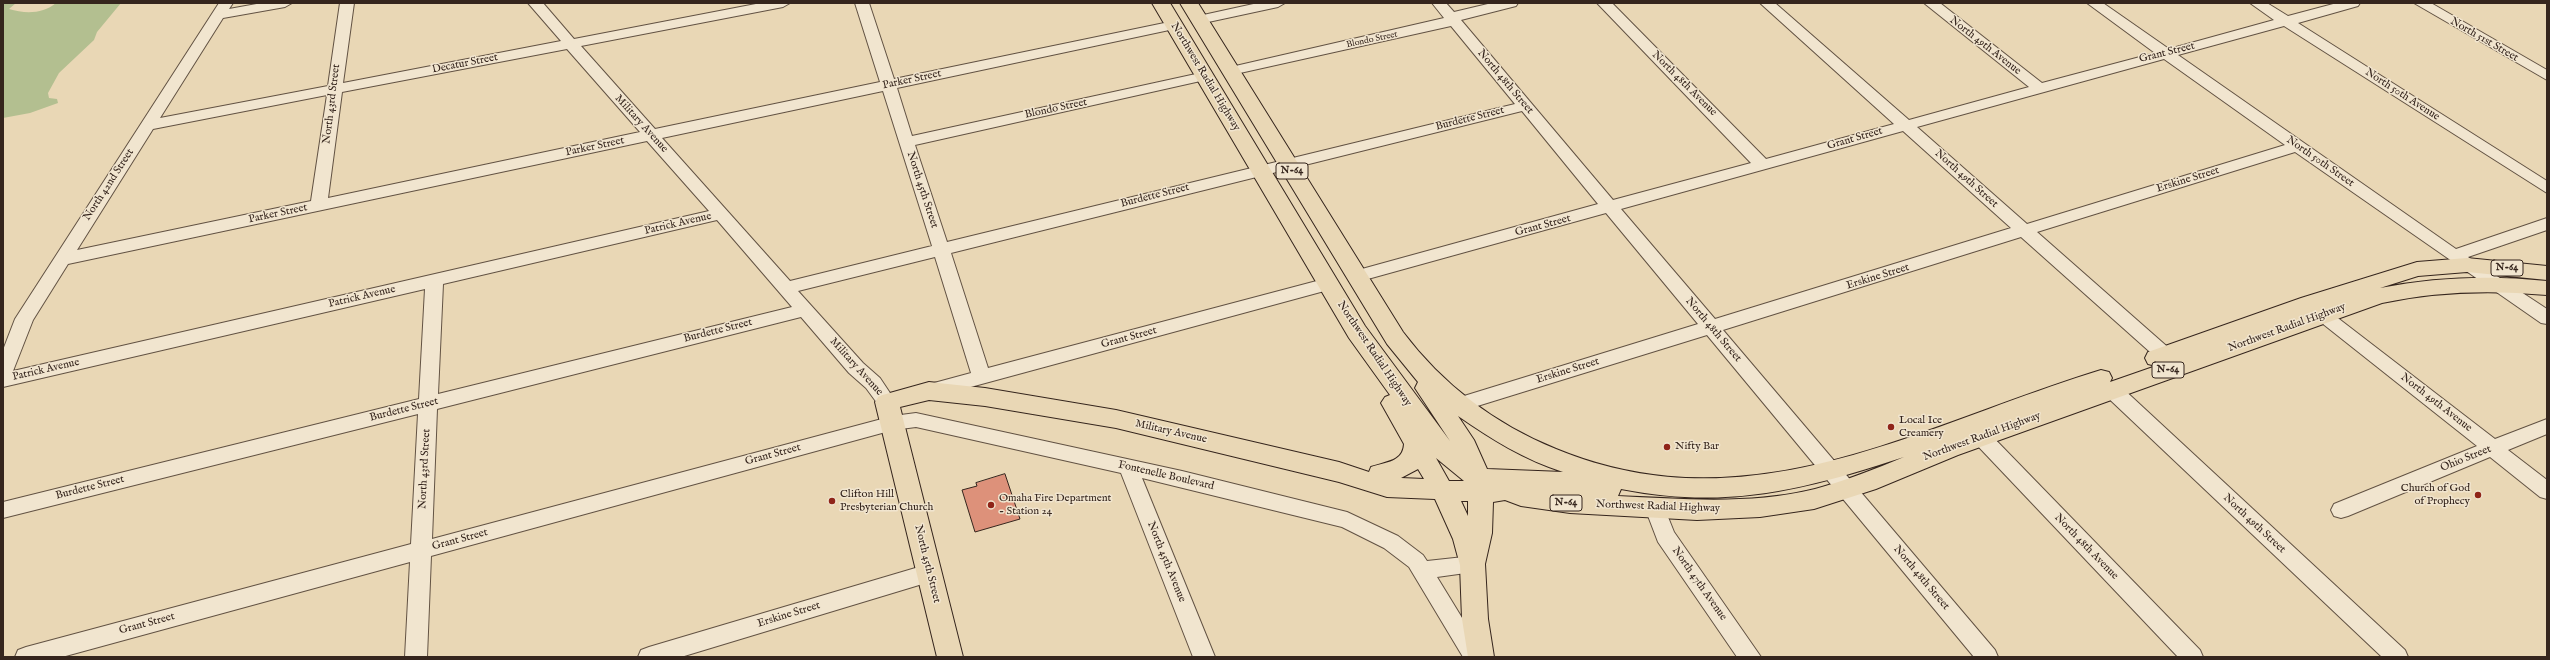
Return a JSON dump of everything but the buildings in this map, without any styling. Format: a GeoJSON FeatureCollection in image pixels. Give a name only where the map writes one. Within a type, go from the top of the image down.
{"type":"FeatureCollection","features":[{"type":"Feature","properties":{"kind":"main road","name":"Northwest Radial Highway"},"geometry":{"type":"LineString","coordinates":[[1161,3],[1358,332],[1444,451],[1478,485]]}},
{"type":"Feature","properties":{"kind":"main road","name":"Northwest Radial Highway"},"geometry":{"type":"LineString","coordinates":[[1188,3],[1395,338],[1426,375],[1458,405],[1486,425],[1523,446],[1604,475],[1657,485],[1710,489],[1742,488],[1799,479],[1831,471],[2395,274],[2442,266],[2461,260],[2547,273]]}},
{"type":"Feature","properties":{"kind":"main road","name":"Northwest Radial Highway"},"geometry":{"type":"LineString","coordinates":[[1532,498],[1697,510],[1760,507],[1814,499],[1846,489],[1981,437],[2379,296],[2449,284],[2496,283],[2547,288]]}},
{"type":"Feature","properties":{"kind":"main road"},"geometry":{"type":"LineString","coordinates":[[1358,332],[1380,380],[1459,521],[1473,565],[1475,619],[1481,657]]}},
{"type":"Feature","properties":{"kind":"main road"},"geometry":{"type":"LineString","coordinates":[[1395,338],[1466,448],[1478,485],[1478,548],[1473,565]]}},
{"type":"Feature","properties":{"kind":"main road","name":"Military Avenue"},"geometry":{"type":"LineString","coordinates":[[890,412],[929,391],[985,397],[1116,419],[1339,472],[1387,487],[1438,483]]}},
{"type":"Feature","properties":{"kind":"main road","name":"North 45th Street"},"geometry":{"type":"LineString","coordinates":[[890,412],[950,657]]}},
{"type":"Feature","properties":{"kind":"main road"},"geometry":{"type":"LineString","coordinates":[[1380,474],[1399,470],[1412,462],[1416,452],[1416,443]]}},
{"type":"Feature","properties":{"kind":"main road","name":"Military Avenue"},"geometry":{"type":"LineString","coordinates":[[1339,472],[1380,474],[1438,483],[1478,485],[1532,498]]}},
{"type":"Feature","properties":{"kind":"main road"},"geometry":{"type":"LineString","coordinates":[[1478,485],[1566,482],[1647,495],[1678,497],[1703,496],[1742,488]]}},
{"type":"Feature","properties":{"kind":"main road"},"geometry":{"type":"LineString","coordinates":[[1479,524],[1486,513],[1499,504],[1532,498]]}},
{"type":"Feature","properties":{"kind":"street"},"geometry":{"type":"LineString","coordinates":[[222,9],[285,3]]}},
{"type":"Feature","properties":{"kind":"street","name":"North 43rd Street"},"geometry":{"type":"LineString","coordinates":[[320,205],[334,89],[347,3]]}},
{"type":"Feature","properties":{"kind":"street","name":"Military Avenue"},"geometry":{"type":"LineString","coordinates":[[535,3],[856,368],[873,383],[890,412]]}},
{"type":"Feature","properties":{"kind":"street","name":"Decatur Street"},"geometry":{"type":"LineString","coordinates":[[148,125],[783,3]]}},
{"type":"Feature","properties":{"kind":"street","name":"North 45th Street"},"geometry":{"type":"LineString","coordinates":[[862,3],[982,377]]}},
{"type":"Feature","properties":{"kind":"street"},"geometry":{"type":"LineString","coordinates":[[1199,20],[1278,3]]}},
{"type":"Feature","properties":{"kind":"street","name":"North 48th Street"},"geometry":{"type":"LineString","coordinates":[[1439,3],[1987,657]]}},
{"type":"Feature","properties":{"kind":"street","name":"Blondo Street"},"geometry":{"type":"LineString","coordinates":[[1231,71],[1446,24],[1462,14],[1511,3]]}},
{"type":"Feature","properties":{"kind":"street","name":"North 48th Avenue"},"geometry":{"type":"LineString","coordinates":[[1604,3],[1763,165]]}},
{"type":"Feature","properties":{"kind":"street","name":"North 49th Street"},"geometry":{"type":"LineString","coordinates":[[1767,3],[2165,355]]}},
{"type":"Feature","properties":{"kind":"street","name":"North 49th Avenue"},"geometry":{"type":"LineString","coordinates":[[1931,3],[2039,88]]}},
{"type":"Feature","properties":{"kind":"street","name":"North 50th Street"},"geometry":{"type":"LineString","coordinates":[[2094,3],[2461,260],[2547,318]]}},
{"type":"Feature","properties":{"kind":"street","name":"North 50th Avenue"},"geometry":{"type":"LineString","coordinates":[[2258,3],[2547,188]]}},
{"type":"Feature","properties":{"kind":"street","name":"Grant Street"},"geometry":{"type":"LineString","coordinates":[[1357,276],[1611,208],[1905,125],[2353,3]]}},
{"type":"Feature","properties":{"kind":"street","name":"North 51st Street"},"geometry":{"type":"LineString","coordinates":[[2421,3],[2545,74]]}},
{"type":"Feature","properties":{"kind":"street","name":"North 42nd Street"},"geometry":{"type":"LineString","coordinates":[[3,373],[24,319],[222,9]]}},
{"type":"Feature","properties":{"kind":"street","name":"Parker Street"},"geometry":{"type":"LineString","coordinates":[[62,259],[1174,25]]}},
{"type":"Feature","properties":{"kind":"street","name":"Blondo Street"},"geometry":{"type":"LineString","coordinates":[[906,142],[1205,76]]}},
{"type":"Feature","properties":{"kind":"street","name":"Burdette Street"},"geometry":{"type":"LineString","coordinates":[[786,288],[1260,170],[1525,106]]}},
{"type":"Feature","properties":{"kind":"street","name":"Erskine Street"},"geometry":{"type":"LineString","coordinates":[[1458,405],[1712,328],[2298,146]]}},
{"type":"Feature","properties":{"kind":"street","name":"Patrick Avenue"},"geometry":{"type":"LineString","coordinates":[[3,380],[721,214]]}},
{"type":"Feature","properties":{"kind":"street"},"geometry":{"type":"LineString","coordinates":[[2461,260],[2547,224]]}},
{"type":"Feature","properties":{"kind":"street","name":"North 43rd Street"},"geometry":{"type":"LineString","coordinates":[[416,657],[434,280]]}},
{"type":"Feature","properties":{"kind":"street","name":"Grant Street"},"geometry":{"type":"LineString","coordinates":[[929,391],[1328,284]]}},
{"type":"Feature","properties":{"kind":"street","name":"Burdette Street"},"geometry":{"type":"LineString","coordinates":[[3,510],[805,310]]}},
{"type":"Feature","properties":{"kind":"street","name":"North 49th Avenue"},"geometry":{"type":"LineString","coordinates":[[2324,316],[2547,491]]}},
{"type":"Feature","properties":{"kind":"street","name":"North 49th Street"},"geometry":{"type":"LineString","coordinates":[[2112,390],[2397,657]]}},
{"type":"Feature","properties":{"kind":"street","name":"Grant Street"},"geometry":{"type":"LineString","coordinates":[[26,657],[421,550],[890,412]]}},
{"type":"Feature","properties":{"kind":"street","name":"Fontenelle Boulevard"},"geometry":{"type":"LineString","coordinates":[[890,412],[916,420],[1128,467],[1347,520],[1392,542],[1411,556],[1424,570],[1453,624],[1475,657]]}},
{"type":"Feature","properties":{"kind":"street","name":"Ohio Street"},"geometry":{"type":"LineString","coordinates":[[2341,510],[2547,426]]}},
{"type":"Feature","properties":{"kind":"street","name":"North 48th Avenue"},"geometry":{"type":"LineString","coordinates":[[1981,437],[2192,657]]}},
{"type":"Feature","properties":{"kind":"street","name":"North 45th Avenue"},"geometry":{"type":"LineString","coordinates":[[1128,467],[1204,657]]}},
{"type":"Feature","properties":{"kind":"street","name":"North 47th Avenue"},"geometry":{"type":"LineString","coordinates":[[1655,508],[1665,536],[1750,657]]}},
{"type":"Feature","properties":{"kind":"street"},"geometry":{"type":"LineString","coordinates":[[1424,570],[1473,565]]}},
{"type":"Feature","properties":{"kind":"street","name":"Erskine Street"},"geometry":{"type":"LineString","coordinates":[[649,657],[929,573]]}},
{"type":"Feature","properties":{"kind":"green space"},"geometry":{"type":"Polygon","coordinates":[[[3,3],[16,3],[9,9],[21,12],[34,12],[51,7],[56,3],[121,3],[97,32],[94,40],[59,73],[48,93],[49,98],[57,99],[58,103],[30,113],[3,118],[3,3]]]}},
{"type":"Feature","properties":{"kind":"place","name":"Local Ice Creamery"},"geometry":{"type":"Point","coordinates":[1891,427]}},
{"type":"Feature","properties":{"kind":"place","name":"Nifty Bar"},"geometry":{"type":"Point","coordinates":[1667,447]}},
{"type":"Feature","properties":{"kind":"place","name":"Church of God of Prophecy"},"geometry":{"type":"Point","coordinates":[2478,495]}},
{"type":"Feature","properties":{"kind":"place","name":"Clifton Hill Presbyterian Church"},"geometry":{"type":"Point","coordinates":[832,501]}},
{"type":"Feature","properties":{"kind":"place","name":"Omaha Fire Department - Station 24"},"geometry":{"type":"Point","coordinates":[991,505]}}]}
